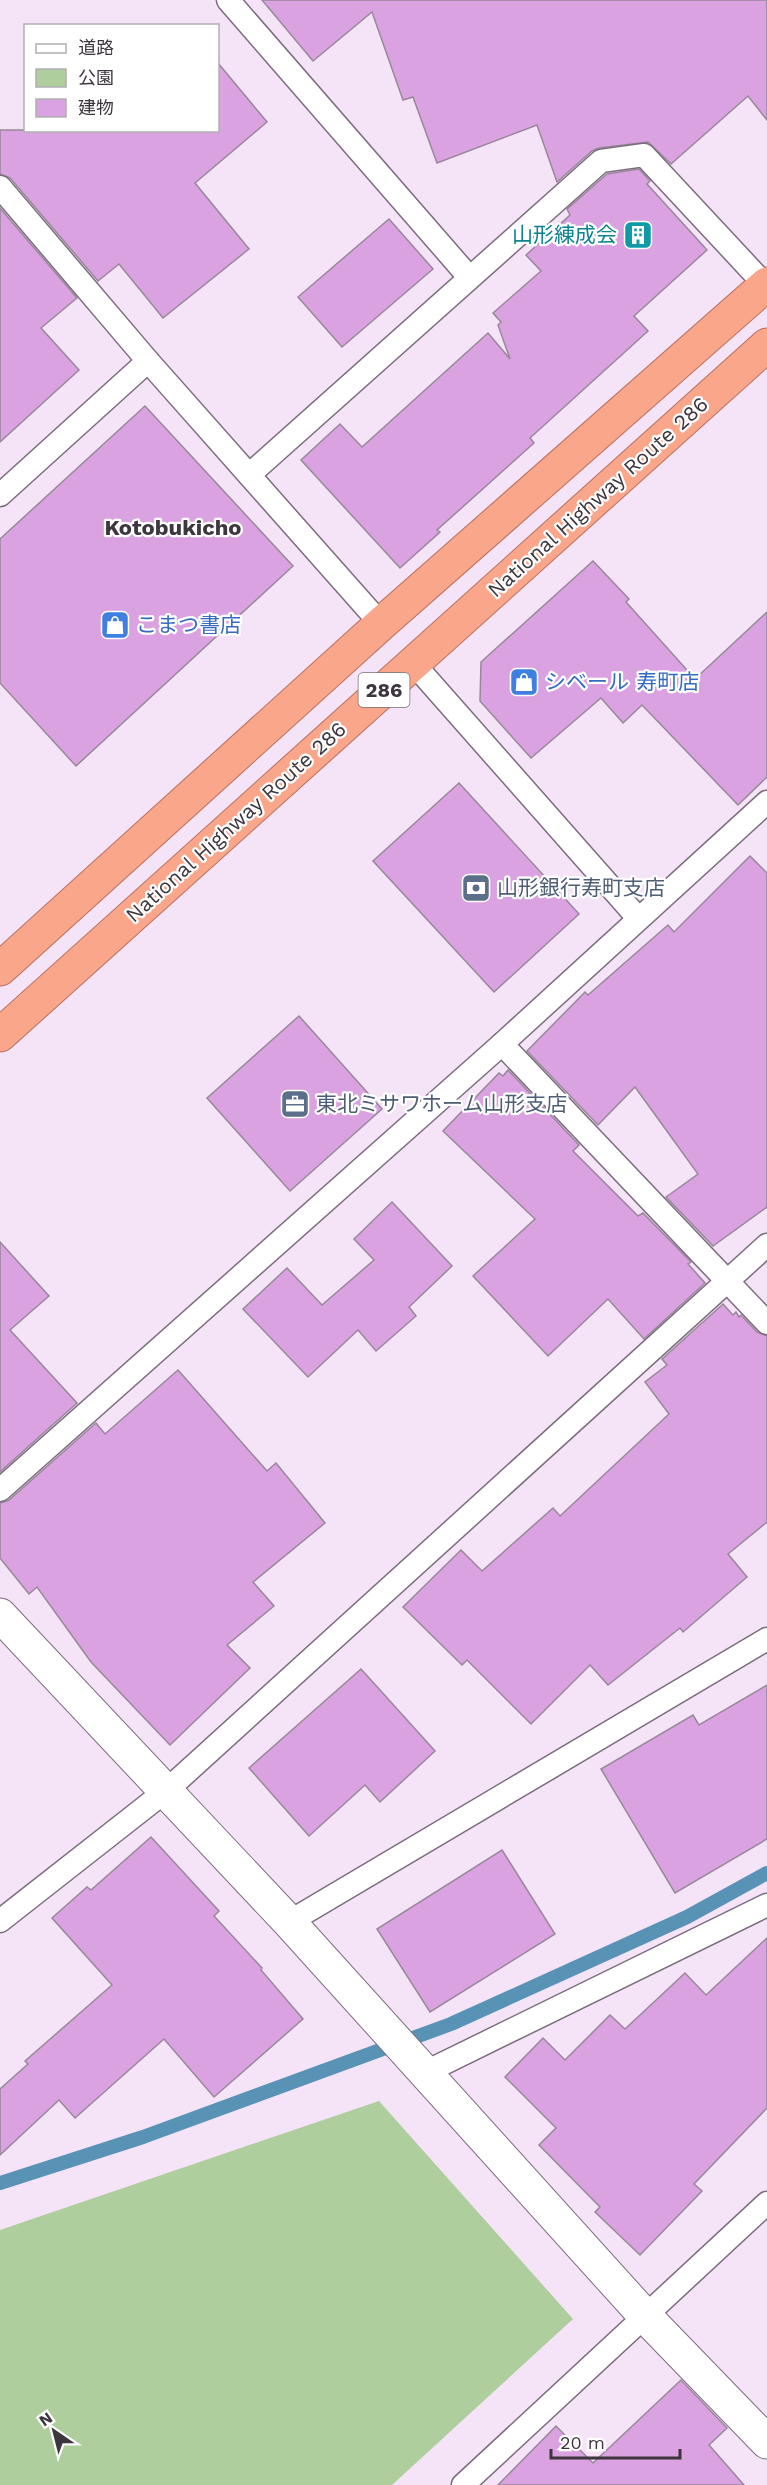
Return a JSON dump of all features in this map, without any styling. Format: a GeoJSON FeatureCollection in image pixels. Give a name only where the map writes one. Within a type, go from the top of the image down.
{"type":"FeatureCollection","features":[{"type":"Feature","properties":{"kind":"highway","name":"286"},"geometry":{"type":"LineString","coordinates":[[0,969],[381,624],[766,285]]}},
{"type":"Feature","properties":{"kind":"highway","name":"National Highway Route 286"},"geometry":{"type":"LineString","coordinates":[[0,1035],[767,345]]}},
{"type":"Feature","properties":{"kind":"street"},"geometry":{"type":"LineString","coordinates":[[0,1615],[289,1922],[645,2316],[767,2442]]}},
{"type":"Feature","properties":{"kind":"lane"},"geometry":{"type":"LineString","coordinates":[[228,0],[469,277]]}},
{"type":"Feature","properties":{"kind":"lane"},"geometry":{"type":"LineString","coordinates":[[249,475],[601,161],[644,155],[766,285]]}},
{"type":"Feature","properties":{"kind":"lane"},"geometry":{"type":"LineString","coordinates":[[0,187],[148,361],[381,624]]}},
{"type":"Feature","properties":{"kind":"lane"},"geometry":{"type":"LineString","coordinates":[[0,495],[148,361]]}},
{"type":"Feature","properties":{"kind":"lane"},"geometry":{"type":"LineString","coordinates":[[413,663],[638,918]]}},
{"type":"Feature","properties":{"kind":"lane"},"geometry":{"type":"LineString","coordinates":[[0,1490],[502,1044],[767,802]]}},
{"type":"Feature","properties":{"kind":"lane"},"geometry":{"type":"LineString","coordinates":[[502,1044],[767,1323]]}},
{"type":"Feature","properties":{"kind":"lane"},"geometry":{"type":"LineString","coordinates":[[0,1921],[166,1790],[767,1245]]}},
{"type":"Feature","properties":{"kind":"lane"},"geometry":{"type":"LineString","coordinates":[[289,1922],[767,1639]]}},
{"type":"Feature","properties":{"kind":"lane"},"geometry":{"type":"LineString","coordinates":[[426,2072],[767,1905]]}},
{"type":"Feature","properties":{"kind":"lane"},"geometry":{"type":"LineString","coordinates":[[464,2485],[767,2203]]}},
{"type":"Feature","properties":{"kind":"green space"},"geometry":{"type":"Polygon","coordinates":[[[379,2101],[573,2319],[392,2485],[0,2485],[0,2230],[379,2101]]]}},
{"type":"Feature","properties":{"kind":"building"},"geometry":{"type":"Polygon","coordinates":[[[262,0],[767,0],[767,120],[748,96],[671,164],[648,142],[599,148],[592,151],[557,182],[537,125],[437,163],[413,97],[403,100],[372,12],[313,61],[262,0]]]}},
{"type":"Feature","properties":{"kind":"building"},"geometry":{"type":"Polygon","coordinates":[[[219,64],[267,122],[195,183],[249,249],[163,318],[119,264],[98,281],[10,178],[0,174],[0,130],[219,132],[219,64]]]}},
{"type":"Feature","properties":{"kind":"building"},"geometry":{"type":"Polygon","coordinates":[[[639,169],[650,181],[647,184],[707,250],[634,316],[648,331],[530,438],[534,443],[437,530],[440,532],[400,568],[301,460],[340,424],[362,447],[488,333],[510,359],[498,325],[501,322],[493,313],[541,271],[526,255],[570,215],[567,209],[607,174],[639,169]]]}},
{"type":"Feature","properties":{"kind":"building"},"geometry":{"type":"Polygon","coordinates":[[[0,208],[77,298],[41,328],[79,370],[0,442],[0,208]]]}},
{"type":"Feature","properties":{"kind":"building"},"geometry":{"type":"Polygon","coordinates":[[[389,219],[433,269],[342,347],[298,297],[389,219]]]}},
{"type":"Feature","properties":{"kind":"building","name":"こまつ書店"},"geometry":{"type":"Polygon","coordinates":[[[145,406],[293,566],[76,766],[0,683],[0,539],[145,406]]]}},
{"type":"Feature","properties":{"kind":"building"},"geometry":{"type":"Polygon","coordinates":[[[593,561],[629,599],[626,602],[695,679],[767,612],[767,777],[738,805],[642,705],[623,723],[601,698],[531,758],[480,701],[481,662],[593,561]]]}},
{"type":"Feature","properties":{"kind":"building","name":"山形銀行寿町支店"},"geometry":{"type":"Polygon","coordinates":[[[459,783],[579,914],[494,992],[373,861],[459,783]]]}},
{"type":"Feature","properties":{"kind":"building"},"geometry":{"type":"Polygon","coordinates":[[[750,856],[767,873],[767,1207],[713,1246],[666,1197],[698,1174],[635,1087],[598,1125],[527,1051],[585,992],[588,995],[668,925],[674,932],[750,856]]]}},
{"type":"Feature","properties":{"kind":"building","name":"東北ミサワホーム山形支店"},"geometry":{"type":"Polygon","coordinates":[[[299,1016],[382,1109],[290,1191],[207,1098],[299,1016]]]}},
{"type":"Feature","properties":{"kind":"building"},"geometry":{"type":"Polygon","coordinates":[[[508,1070],[579,1145],[573,1151],[638,1216],[643,1213],[691,1262],[688,1264],[705,1283],[644,1339],[608,1299],[548,1356],[473,1276],[535,1219],[443,1131],[499,1073],[503,1076],[508,1070]]]}},
{"type":"Feature","properties":{"kind":"building"},"geometry":{"type":"Polygon","coordinates":[[[392,1202],[452,1266],[409,1307],[416,1316],[376,1351],[358,1330],[308,1377],[243,1309],[287,1268],[322,1305],[374,1260],[354,1239],[392,1202]]]}},
{"type":"Feature","properties":{"kind":"building"},"geometry":{"type":"Polygon","coordinates":[[[0,1242],[49,1296],[10,1330],[77,1403],[0,1472],[0,1242]]]}},
{"type":"Feature","properties":{"kind":"building"},"geometry":{"type":"Polygon","coordinates":[[[723,1304],[733,1315],[736,1312],[739,1317],[741,1315],[757,1332],[767,1336],[767,1522],[728,1554],[747,1577],[683,1632],[680,1628],[608,1685],[590,1665],[531,1724],[467,1660],[462,1665],[403,1607],[461,1550],[482,1571],[553,1508],[560,1516],[669,1414],[645,1382],[667,1365],[662,1359],[723,1304]]]}},
{"type":"Feature","properties":{"kind":"building"},"geometry":{"type":"Polygon","coordinates":[[[178,1370],[267,1471],[276,1463],[325,1523],[253,1582],[274,1606],[227,1645],[250,1668],[170,1745],[91,1662],[37,1587],[29,1594],[0,1558],[0,1503],[9,1500],[96,1423],[105,1434],[178,1370]]]}},
{"type":"Feature","properties":{"kind":"building"},"geometry":{"type":"Polygon","coordinates":[[[361,1669],[435,1751],[380,1802],[365,1785],[309,1836],[249,1768],[361,1669]]]}},
{"type":"Feature","properties":{"kind":"building"},"geometry":{"type":"Polygon","coordinates":[[[767,1685],[767,1839],[675,1893],[601,1769],[693,1715],[699,1725],[767,1685]]]}},
{"type":"Feature","properties":{"kind":"building"},"geometry":{"type":"Polygon","coordinates":[[[151,1837],[219,1911],[214,1916],[262,1968],[261,1970],[303,2019],[214,2097],[164,2039],[75,2118],[59,2100],[0,2155],[0,2089],[28,2064],[25,2061],[112,1985],[52,1918],[87,1887],[91,1890],[151,1837]]]}},
{"type":"Feature","properties":{"kind":"building"},"geometry":{"type":"Polygon","coordinates":[[[502,1850],[555,1934],[430,2012],[377,1929],[502,1850]]]}},
{"type":"Feature","properties":{"kind":"building"},"geometry":{"type":"Polygon","coordinates":[[[767,1938],[767,2108],[694,2184],[702,2191],[640,2255],[595,2212],[600,2207],[539,2145],[556,2128],[505,2077],[543,2038],[565,2060],[610,2015],[625,2029],[685,1973],[706,1995],[767,1938]]]}},
{"type":"Feature","properties":{"kind":"building"},"geometry":{"type":"Polygon","coordinates":[[[681,2380],[727,2428],[709,2445],[744,2485],[498,2485],[556,2426],[593,2463],[681,2380]]]}},
{"type":"Feature","properties":{"kind":"waterway"},"geometry":{"type":"LineString","coordinates":[[0,2183],[143,2137],[451,2024],[687,1917],[767,1873]]}},
{"type":"Feature","properties":{"kind":"place","name":"山形練成会"},"geometry":{"type":"Point","coordinates":[638,235]}},
{"type":"Feature","properties":{"kind":"place","name":"こまつ書店"},"geometry":{"type":"Point","coordinates":[115,625]}},
{"type":"Feature","properties":{"kind":"place","name":"シベール 寿町店"},"geometry":{"type":"Point","coordinates":[524,682]}},
{"type":"Feature","properties":{"kind":"place","name":"山形銀行寿町支店"},"geometry":{"type":"Point","coordinates":[476,888]}},
{"type":"Feature","properties":{"kind":"place","name":"東北ミサワホーム山形支店"},"geometry":{"type":"Point","coordinates":[295,1104]}},
{"type":"Feature","properties":{"kind":"district","name":"Kotobukicho"},"geometry":{"type":"Point","coordinates":[173,527]}}]}
